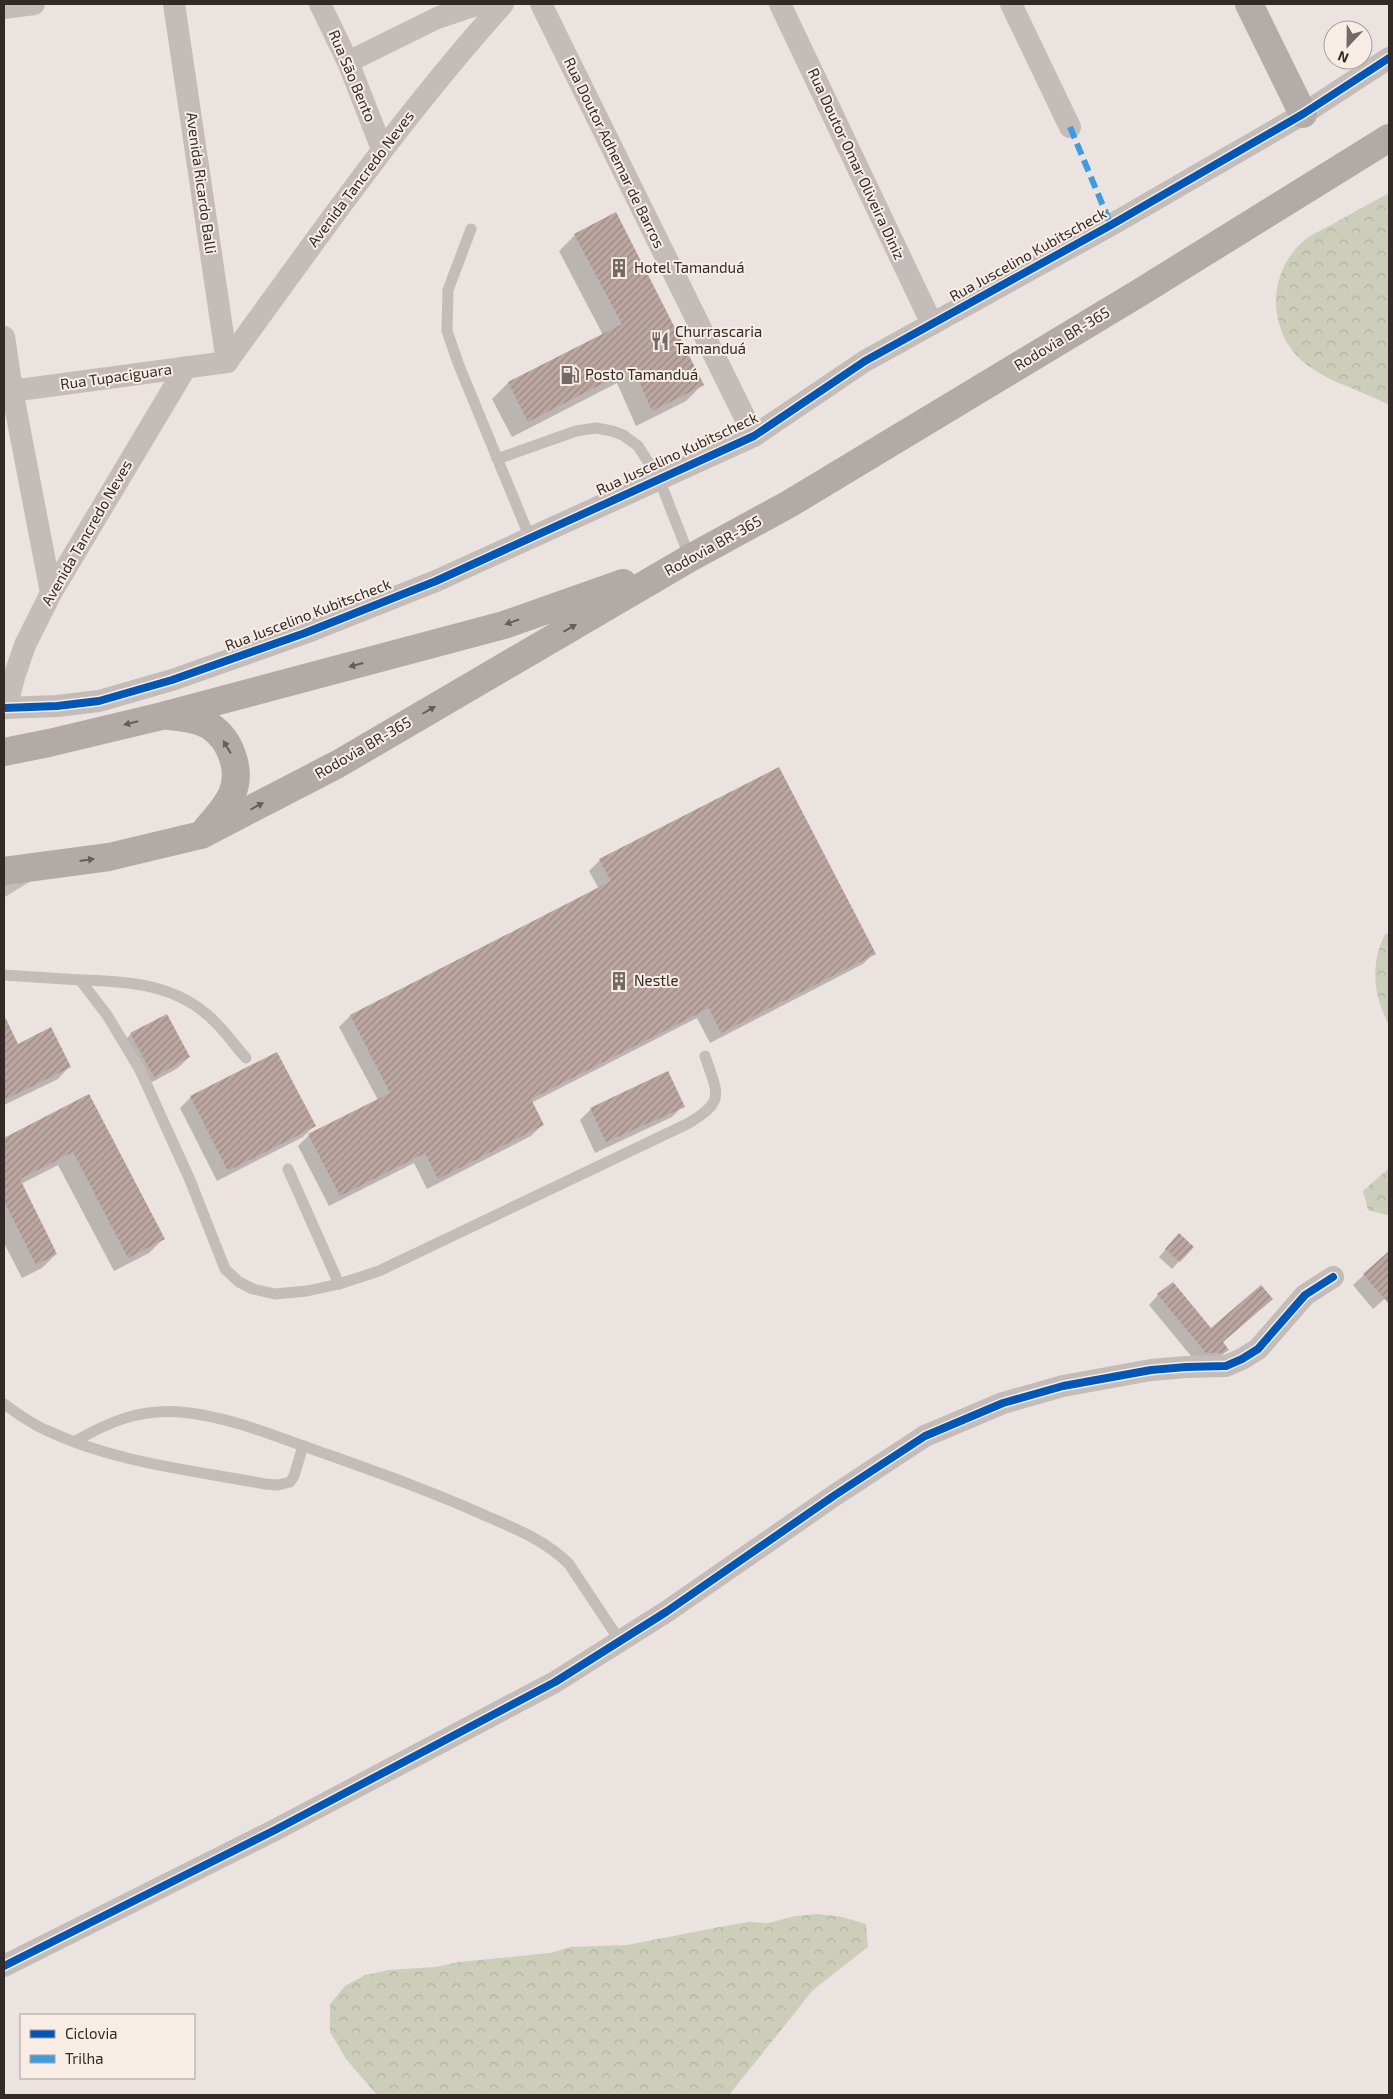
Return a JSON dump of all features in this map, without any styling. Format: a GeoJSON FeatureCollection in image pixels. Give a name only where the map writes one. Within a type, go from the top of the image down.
{"type":"FeatureCollection","features":[{"type":"Feature","properties":{"kind":"main road","name":"Rodovia BR-365"},"geometry":{"type":"LineString","coordinates":[[4,871],[109,857],[201,835],[338,764],[690,558],[798,499],[1140,293],[1389,138]]}},
{"type":"Feature","properties":{"kind":"main road"},"geometry":{"type":"LineString","coordinates":[[4,752],[162,716],[504,624],[690,558]]}},
{"type":"Feature","properties":{"kind":"main road"},"geometry":{"type":"LineString","coordinates":[[162,716],[183,717],[210,727],[227,745],[234,759],[236,778],[232,793],[223,809],[201,835]]}},
{"type":"Feature","properties":{"kind":"street"},"geometry":{"type":"LineString","coordinates":[[4,8],[34,4]]}},
{"type":"Feature","properties":{"kind":"street","name":"Avenida Ricardo Balli"},"geometry":{"type":"LineString","coordinates":[[174,4],[227,362]]}},
{"type":"Feature","properties":{"kind":"street","name":"Rua São Bento"},"geometry":{"type":"LineString","coordinates":[[320,4],[348,62],[382,149]]}},
{"type":"Feature","properties":{"kind":"street"},"geometry":{"type":"LineString","coordinates":[[348,62],[437,18],[479,4]]}},
{"type":"Feature","properties":{"kind":"street","name":"Avenida Tancredo Neves"},"geometry":{"type":"LineString","coordinates":[[227,362],[382,149],[458,54],[503,4]]}},
{"type":"Feature","properties":{"kind":"street","name":"Rua Doutor Adhemar de Barros"},"geometry":{"type":"LineString","coordinates":[[541,4],[754,436]]}},
{"type":"Feature","properties":{"kind":"street","name":"Rua Doutor Omar Oliveira Diniz"},"geometry":{"type":"LineString","coordinates":[[780,4],[932,324]]}},
{"type":"Feature","properties":{"kind":"street"},"geometry":{"type":"LineString","coordinates":[[1011,4],[1070,127]]}},
{"type":"Feature","properties":{"kind":"street"},"geometry":{"type":"LineString","coordinates":[[1249,4],[1303,114]]}},
{"type":"Feature","properties":{"kind":"street","name":"Rua Juscelino Kubitscheck"},"geometry":{"type":"LineString","coordinates":[[5,708],[58,706],[99,701],[172,680],[305,633],[436,581],[754,436],[865,361],[1303,114],[1389,58]]}},
{"type":"Feature","properties":{"kind":"street"},"geometry":{"type":"LineString","coordinates":[[4,337],[8,391],[51,592]]}},
{"type":"Feature","properties":{"kind":"street","name":"Rua Tupaciguara"},"geometry":{"type":"LineString","coordinates":[[8,391],[227,362]]}},
{"type":"Feature","properties":{"kind":"street","name":"Avenida Tancredo Neves"},"geometry":{"type":"LineString","coordinates":[[5,708],[25,645],[51,592],[186,367]]}},
{"type":"Feature","properties":{"kind":"street"},"geometry":{"type":"LineString","coordinates":[[4,1966],[275,1830],[555,1682],[666,1612],[925,1436],[1003,1403],[1063,1386],[1151,1370],[1226,1366],[1242,1359],[1258,1348],[1305,1295],[1333,1277]]}},
{"type":"Feature","properties":{"kind":"lane"},"geometry":{"type":"LineString","coordinates":[[472,229],[448,290],[447,331],[530,538]]}},
{"type":"Feature","properties":{"kind":"lane"},"geometry":{"type":"LineString","coordinates":[[498,460],[576,431],[596,428],[612,430],[623,435],[638,446],[659,479],[690,558]]}},
{"type":"Feature","properties":{"kind":"lane"},"geometry":{"type":"LineString","coordinates":[[4,891],[46,866]]}},
{"type":"Feature","properties":{"kind":"lane"},"geometry":{"type":"LineString","coordinates":[[4,974],[80,980],[127,981],[157,987],[188,1000],[212,1019],[246,1058]]}},
{"type":"Feature","properties":{"kind":"lane"},"geometry":{"type":"LineString","coordinates":[[80,980],[107,1015],[140,1070],[190,1180],[225,1269],[239,1282],[252,1290],[275,1294],[307,1291],[339,1284],[379,1271],[687,1124],[706,1113],[714,1104],[716,1097],[715,1085],[706,1056]]}},
{"type":"Feature","properties":{"kind":"lane"},"geometry":{"type":"LineString","coordinates":[[288,1169],[339,1284]]}},
{"type":"Feature","properties":{"kind":"lane"},"geometry":{"type":"LineString","coordinates":[[4,1404],[44,1429],[74,1442],[116,1456],[278,1485],[290,1482],[294,1476],[303,1446]]}},
{"type":"Feature","properties":{"kind":"lane"},"geometry":{"type":"LineString","coordinates":[[74,1442],[115,1420],[138,1414],[179,1412],[226,1420],[430,1491],[508,1525],[542,1542],[558,1553],[568,1564],[620,1641]]}},
{"type":"Feature","properties":{"kind":"green space"},"geometry":{"type":"Polygon","coordinates":[[[1389,193],[1389,405],[1326,377],[1301,360],[1283,335],[1278,321],[1276,293],[1281,273],[1291,254],[1298,246],[1312,235],[1389,193]]]}},
{"type":"Feature","properties":{"kind":"green space"},"geometry":{"type":"Polygon","coordinates":[[[1389,933],[1389,1025],[1377,991],[1375,968],[1380,945],[1385,934],[1389,933]]]}},
{"type":"Feature","properties":{"kind":"green space"},"geometry":{"type":"Polygon","coordinates":[[[1389,1168],[1389,1215],[1387,1215],[1368,1210],[1363,1191],[1389,1168]]]}},
{"type":"Feature","properties":{"kind":"green space"},"geometry":{"type":"Polygon","coordinates":[[[818,1914],[842,1917],[866,1924],[868,1947],[813,1990],[729,2095],[377,2095],[346,2059],[330,2032],[330,2004],[345,1986],[365,1975],[389,1970],[435,1967],[459,1962],[550,1953],[571,1947],[627,1945],[748,1922],[769,1923],[795,1916],[818,1914]]]}},
{"type":"Feature","properties":{"kind":"building"},"geometry":{"type":"Polygon","coordinates":[[[616,212],[704,385],[652,411],[633,368],[528,422],[508,382],[622,324],[574,234],[616,212]]]}},
{"type":"Feature","properties":{"kind":"building","name":"Nestle"},"geometry":{"type":"Polygon","coordinates":[[[779,767],[876,954],[721,1033],[709,1008],[531,1099],[544,1125],[438,1179],[425,1153],[340,1196],[308,1134],[390,1093],[350,1015],[611,881],[599,859],[779,767]]]}},
{"type":"Feature","properties":{"kind":"building"},"geometry":{"type":"Polygon","coordinates":[[[167,1014],[190,1057],[154,1077],[130,1033],[167,1014]]]}},
{"type":"Feature","properties":{"kind":"building"},"geometry":{"type":"Polygon","coordinates":[[[4,1015],[18,1044],[51,1027],[71,1067],[4,1100],[4,1015]]]}},
{"type":"Feature","properties":{"kind":"building"},"geometry":{"type":"Polygon","coordinates":[[[277,1052],[316,1126],[228,1171],[190,1096],[277,1052]]]}},
{"type":"Feature","properties":{"kind":"building"},"geometry":{"type":"Polygon","coordinates":[[[668,1071],[685,1107],[606,1142],[590,1108],[668,1071]]]}},
{"type":"Feature","properties":{"kind":"building"},"geometry":{"type":"Polygon","coordinates":[[[89,1094],[165,1239],[128,1258],[73,1152],[20,1179],[57,1254],[36,1265],[4,1201],[4,1138],[89,1094]]]}},
{"type":"Feature","properties":{"kind":"building"},"geometry":{"type":"Polygon","coordinates":[[[1179,1233],[1194,1247],[1180,1262],[1165,1249],[1179,1233]]]}},
{"type":"Feature","properties":{"kind":"building"},"geometry":{"type":"Polygon","coordinates":[[[1389,1251],[1389,1304],[1363,1274],[1389,1251]]]}},
{"type":"Feature","properties":{"kind":"building"},"geometry":{"type":"Polygon","coordinates":[[[1173,1282],[1211,1328],[1261,1285],[1273,1299],[1223,1342],[1229,1350],[1223,1353],[1206,1353],[1157,1294],[1173,1282]]]}},
{"type":"Feature","properties":{"kind":"marked path"},"geometry":{"type":"LineString","coordinates":[[1070,127],[1111,225]]}},
{"type":"Feature","properties":{"kind":"cycle path"},"geometry":{"type":"LineString","coordinates":[[4,708],[57,706],[99,701],[172,680],[305,633],[436,581],[754,436],[865,361],[1111,225],[1303,114],[1389,58]]}},
{"type":"Feature","properties":{"kind":"cycle path"},"geometry":{"type":"LineString","coordinates":[[4,1966],[275,1830],[555,1682],[666,1612],[835,1495],[925,1436],[1003,1403],[1063,1386],[1151,1370],[1226,1366],[1258,1349],[1305,1295],[1333,1277]]}},
{"type":"Feature","properties":{"kind":"place","name":"Hotel Tamanduá"},"geometry":{"type":"Point","coordinates":[619,268]}},
{"type":"Feature","properties":{"kind":"place","name":"Churrascaria Tamanduá"},"geometry":{"type":"Point","coordinates":[660,341]}},
{"type":"Feature","properties":{"kind":"place","name":"Posto Tamanduá"},"geometry":{"type":"Point","coordinates":[570,375]}},
{"type":"Feature","properties":{"kind":"place","name":"Nestle"},"geometry":{"type":"Point","coordinates":[619,981]}}]}
